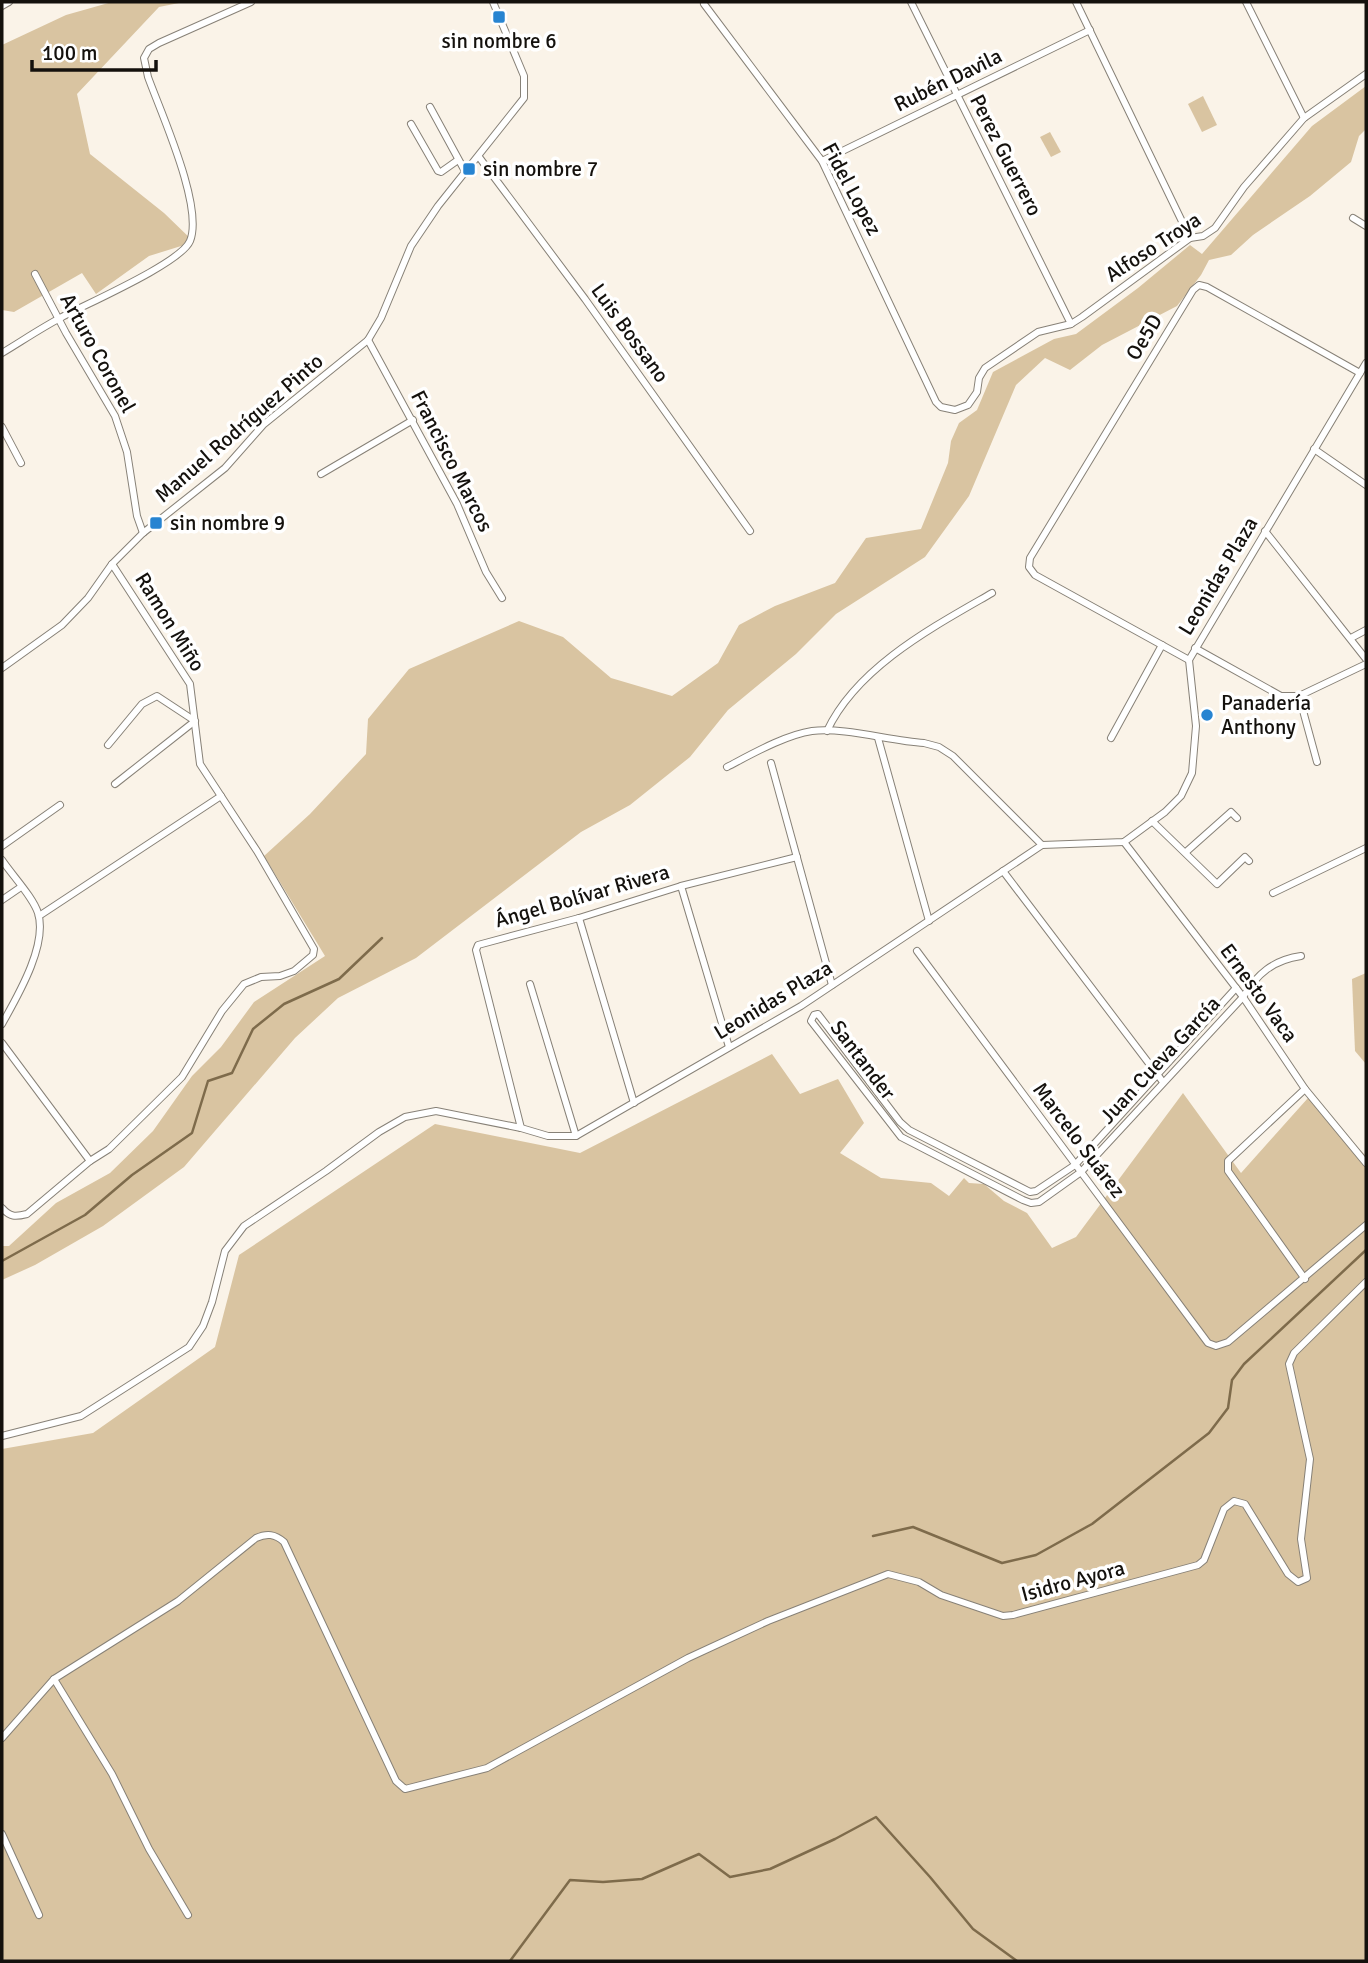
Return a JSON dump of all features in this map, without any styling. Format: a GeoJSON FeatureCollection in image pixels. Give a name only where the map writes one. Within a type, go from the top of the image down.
{"type":"FeatureCollection","features":[{"type":"Feature","properties":{"kind":"street"},"geometry":{"type":"LineString","coordinates":[[2,6],[9,2]]}},
{"type":"Feature","properties":{"kind":"street"},"geometry":{"type":"LineString","coordinates":[[2,353],[58,319],[113,292],[183,252],[190,241],[192,200],[148,77],[144,58],[149,49],[159,43],[251,2]]}},
{"type":"Feature","properties":{"kind":"street","name":"Manuel Rodríguez Pinto"},"geometry":{"type":"LineString","coordinates":[[2,668],[62,625],[88,598],[112,564],[143,533],[225,468],[263,425],[368,340],[411,246],[438,206],[520,105],[525,91],[524,76],[493,2]]}},
{"type":"Feature","properties":{"kind":"street","name":"Perez Guerrero"},"geometry":{"type":"LineString","coordinates":[[911,2],[1071,324]]}},
{"type":"Feature","properties":{"kind":"street"},"geometry":{"type":"LineString","coordinates":[[1076,2],[1191,238]]}},
{"type":"Feature","properties":{"kind":"street"},"geometry":{"type":"LineString","coordinates":[[1246,2],[1304,118]]}},
{"type":"Feature","properties":{"kind":"street","name":"Fidel Lopez"},"geometry":{"type":"LineString","coordinates":[[704,4],[822,161],[936,402],[941,407]]}},
{"type":"Feature","properties":{"kind":"street","name":"Rubén Davila"},"geometry":{"type":"LineString","coordinates":[[822,161],[1090,30]]}},
{"type":"Feature","properties":{"kind":"street","name":"Alfoso Troya"},"geometry":{"type":"LineString","coordinates":[[941,407],[954,410],[968,405],[977,392],[979,377],[985,368],[1038,332],[1071,324],[1191,238],[1203,236],[1215,228],[1244,187],[1304,118],[1366,74]]}},
{"type":"Feature","properties":{"kind":"street"},"geometry":{"type":"LineString","coordinates":[[430,107],[466,173]]}},
{"type":"Feature","properties":{"kind":"street"},"geometry":{"type":"LineString","coordinates":[[411,124],[438,171],[442,172],[458,160]]}},
{"type":"Feature","properties":{"kind":"street","name":"Luis Bossano"},"geometry":{"type":"LineString","coordinates":[[479,157],[585,299],[750,531]]}},
{"type":"Feature","properties":{"kind":"street"},"geometry":{"type":"LineString","coordinates":[[1353,218],[1366,226]]}},
{"type":"Feature","properties":{"kind":"street","name":"Arturo Coronel"},"geometry":{"type":"LineString","coordinates":[[35,274],[119,424],[127,452],[137,516],[143,533]]}},
{"type":"Feature","properties":{"kind":"street","name":"Oe5D"},"geometry":{"type":"LineString","coordinates":[[1162,645],[1035,575],[1029,567],[1030,558],[1193,290],[1199,285],[1207,287],[1360,373]]}},
{"type":"Feature","properties":{"kind":"street","name":"Francisco Marcos"},"geometry":{"type":"LineString","coordinates":[[368,340],[457,504],[486,572],[502,598]]}},
{"type":"Feature","properties":{"kind":"street","name":"Leonidas Plaza"},"geometry":{"type":"LineString","coordinates":[[1124,842],[1181,796],[1192,773],[1196,726],[1189,660],[1366,363]]}},
{"type":"Feature","properties":{"kind":"street"},"geometry":{"type":"LineString","coordinates":[[321,474],[413,420]]}},
{"type":"Feature","properties":{"kind":"street"},"geometry":{"type":"LineString","coordinates":[[2,427],[21,463]]}},
{"type":"Feature","properties":{"kind":"street"},"geometry":{"type":"LineString","coordinates":[[1314,449],[1366,485]]}},
{"type":"Feature","properties":{"kind":"street"},"geometry":{"type":"LineString","coordinates":[[1195,648],[1281,696],[1299,696],[1366,662],[1351,638],[1265,531]]}},
{"type":"Feature","properties":{"kind":"street","name":"Ramon Miño"},"geometry":{"type":"LineString","coordinates":[[90,1161],[109,1149],[182,1077],[222,1012],[244,984],[261,977],[280,976],[294,971],[313,955],[314,949],[257,851],[200,764],[190,684],[112,564]]}},
{"type":"Feature","properties":{"kind":"street"},"geometry":{"type":"LineString","coordinates":[[827,731],[835,714],[881,665],[922,634],[992,593]]}},
{"type":"Feature","properties":{"kind":"street"},"geometry":{"type":"LineString","coordinates":[[1351,638],[1366,630]]}},
{"type":"Feature","properties":{"kind":"street"},"geometry":{"type":"LineString","coordinates":[[1111,738],[1162,645],[1189,660]]}},
{"type":"Feature","properties":{"kind":"street"},"geometry":{"type":"LineString","coordinates":[[108,745],[142,704],[157,696],[195,721],[116,783]]}},
{"type":"Feature","properties":{"kind":"street"},"geometry":{"type":"LineString","coordinates":[[1299,696],[1317,762]]}},
{"type":"Feature","properties":{"kind":"street"},"geometry":{"type":"LineString","coordinates":[[727,766],[762,749],[809,732],[827,731],[924,743],[939,747],[953,756],[1042,845],[1124,842]]}},
{"type":"Feature","properties":{"kind":"street"},"geometry":{"type":"LineString","coordinates":[[878,738],[929,921]]}},
{"type":"Feature","properties":{"kind":"street"},"geometry":{"type":"LineString","coordinates":[[771,763],[832,985]]}},
{"type":"Feature","properties":{"kind":"street"},"geometry":{"type":"LineString","coordinates":[[39,916],[221,796]]}},
{"type":"Feature","properties":{"kind":"street"},"geometry":{"type":"LineString","coordinates":[[2,846],[60,804]]}},
{"type":"Feature","properties":{"kind":"street"},"geometry":{"type":"LineString","coordinates":[[1186,852],[1231,812],[1237,818]]}},
{"type":"Feature","properties":{"kind":"street"},"geometry":{"type":"LineString","coordinates":[[1152,821],[1217,884],[1245,857],[1249,861]]}},
{"type":"Feature","properties":{"kind":"street","name":"Ernesto Vaca"},"geometry":{"type":"LineString","coordinates":[[1124,842],[1243,997],[1306,1088],[1366,1163]]}},
{"type":"Feature","properties":{"kind":"street","name":"Leonidas Plaza"},"geometry":{"type":"LineString","coordinates":[[576,1136],[802,1006],[1042,845]]}},
{"type":"Feature","properties":{"kind":"street"},"geometry":{"type":"LineString","coordinates":[[1273,893],[1366,848]]}},
{"type":"Feature","properties":{"kind":"street","name":"Ángel Bolívar Rivera"},"geometry":{"type":"LineString","coordinates":[[521,1128],[477,947],[681,886],[797,857]]}},
{"type":"Feature","properties":{"kind":"street"},"geometry":{"type":"LineString","coordinates":[[2,860],[39,916],[40,925],[36,954],[2,1024]]}},
{"type":"Feature","properties":{"kind":"street"},"geometry":{"type":"LineString","coordinates":[[1003,871],[1163,1082]]}},
{"type":"Feature","properties":{"kind":"street"},"geometry":{"type":"LineString","coordinates":[[681,886],[729,1047]]}},
{"type":"Feature","properties":{"kind":"street"},"geometry":{"type":"LineString","coordinates":[[2,900],[21,887]]}},
{"type":"Feature","properties":{"kind":"street"},"geometry":{"type":"LineString","coordinates":[[579,918],[634,1103]]}},
{"type":"Feature","properties":{"kind":"street","name":"Marcelo Suárez"},"geometry":{"type":"LineString","coordinates":[[918,951],[1208,1343],[1216,1346],[1228,1342],[1305,1279]]}},
{"type":"Feature","properties":{"kind":"street","name":"Juan Cueva García"},"geometry":{"type":"LineString","coordinates":[[1038,1202],[1081,1172],[1243,997],[1252,981],[1270,965],[1288,958],[1300,957]]}},
{"type":"Feature","properties":{"kind":"street"},"geometry":{"type":"LineString","coordinates":[[2,1436],[81,1416],[189,1347],[203,1326],[225,1251],[244,1226],[379,1132],[405,1117],[436,1111],[548,1136],[576,1136],[530,984]]}},
{"type":"Feature","properties":{"kind":"street","name":"Juan Cueva García"},"geometry":{"type":"LineString","coordinates":[[1036,1191],[1075,1165],[1236,988]]}},
{"type":"Feature","properties":{"kind":"street","name":"Santander"},"geometry":{"type":"LineString","coordinates":[[1036,1191],[1025,1191],[909,1130],[900,1122],[818,1014],[814,1015],[811,1021],[901,1137],[1023,1200],[1038,1202]]}},
{"type":"Feature","properties":{"kind":"street"},"geometry":{"type":"LineString","coordinates":[[2,1043],[90,1161],[27,1214],[15,1217],[2,1208]]}},
{"type":"Feature","properties":{"kind":"street"},"geometry":{"type":"LineString","coordinates":[[1306,1088],[1228,1161],[1228,1171],[1305,1279],[1366,1226]]}},
{"type":"Feature","properties":{"kind":"street","name":"Isidro Ayora"},"geometry":{"type":"LineString","coordinates":[[54,1679],[178,1601],[256,1538],[274,1535],[284,1542],[396,1782],[405,1788],[487,1768],[688,1658],[768,1621],[888,1574],[919,1582],[941,1595],[1003,1616],[1013,1615],[1198,1565],[1204,1560],[1224,1509],[1234,1501],[1245,1504],[1288,1574],[1298,1582],[1307,1578],[1301,1539],[1310,1459],[1289,1364],[1294,1353],[1366,1282]]}},
{"type":"Feature","properties":{"kind":"street"},"geometry":{"type":"LineString","coordinates":[[2,1738],[54,1679],[112,1774],[149,1849],[188,1915]]}},
{"type":"Feature","properties":{"kind":"street"},"geometry":{"type":"LineString","coordinates":[[2,1834],[39,1915]]}},
{"type":"Feature","properties":{"kind":"shaded area"},"geometry":{"type":"Polygon","coordinates":[[[112,2],[184,2],[159,7],[77,94],[90,154],[164,213],[194,242],[149,256],[96,294],[82,273],[14,312],[2,310],[2,45],[66,15],[112,2]]]}},
{"type":"Feature","properties":{"kind":"shaded area"},"geometry":{"type":"Polygon","coordinates":[[[1366,86],[1366,129],[1359,136],[1351,162],[1310,196],[1253,235],[1231,255],[1209,260],[1177,306],[1102,345],[1070,370],[1045,358],[1016,385],[969,496],[925,557],[836,614],[796,654],[728,710],[690,757],[630,805],[581,832],[416,958],[338,998],[295,1038],[184,1167],[103,1226],[35,1265],[2,1280],[2,1246],[9,1246],[56,1203],[110,1173],[153,1131],[192,1076],[221,1047],[254,1002],[325,956],[264,856],[310,814],[366,754],[368,719],[409,669],[519,621],[563,637],[611,678],[672,696],[718,663],[739,625],[775,606],[835,583],[866,538],[921,529],[948,463],[951,441],[959,423],[977,410],[993,372],[1054,339],[1076,334],[1190,245],[1202,254],[1312,126],[1366,86]]]}},
{"type":"Feature","properties":{"kind":"shaded area"},"geometry":{"type":"Polygon","coordinates":[[[1203,96],[1217,125],[1202,132],[1188,104],[1203,96]]]}},
{"type":"Feature","properties":{"kind":"shaded area"},"geometry":{"type":"Polygon","coordinates":[[[1050,132],[1061,152],[1051,157],[1040,137],[1050,132]]]}},
{"type":"Feature","properties":{"kind":"shaded area"},"geometry":{"type":"Polygon","coordinates":[[[1366,973],[1366,1064],[1355,1051],[1352,979],[1366,973]]]}},
{"type":"Feature","properties":{"kind":"shaded area"},"geometry":{"type":"Polygon","coordinates":[[[772,1054],[800,1094],[838,1079],[864,1123],[840,1153],[881,1178],[931,1183],[949,1196],[964,1178],[969,1183],[984,1184],[1004,1201],[1027,1213],[1052,1248],[1076,1237],[1183,1093],[1241,1173],[1308,1098],[1366,1156],[1366,1961],[2,1961],[2,1449],[93,1433],[215,1347],[239,1255],[435,1124],[580,1153],[772,1054]]]}},
{"type":"Feature","properties":{"kind":"waterway"},"geometry":{"type":"LineString","coordinates":[[2,1261],[85,1215],[132,1175],[192,1133],[208,1081],[232,1073],[253,1029],[284,1004],[339,979],[382,938]]}},
{"type":"Feature","properties":{"kind":"waterway"},"geometry":{"type":"LineString","coordinates":[[873,1536],[913,1527],[1002,1563],[1036,1555],[1092,1524],[1209,1433],[1228,1408],[1232,1380],[1244,1364],[1366,1250]]}},
{"type":"Feature","properties":{"kind":"waterway"},"geometry":{"type":"LineString","coordinates":[[510,1961],[570,1880],[603,1882],[642,1879],[699,1854],[730,1877],[770,1869],[876,1817],[973,1929],[1017,1961]]}},
{"type":"Feature","properties":{"kind":"place","name":"sin nombre 6"},"geometry":{"type":"Point","coordinates":[499,17]}},
{"type":"Feature","properties":{"kind":"place","name":"sin nombre 7"},"geometry":{"type":"Point","coordinates":[469,169]}},
{"type":"Feature","properties":{"kind":"place","name":"sin nombre 9"},"geometry":{"type":"Point","coordinates":[156,523]}},
{"type":"Feature","properties":{"kind":"place","name":"Panadería Anthony"},"geometry":{"type":"Point","coordinates":[1207,715]}}]}
